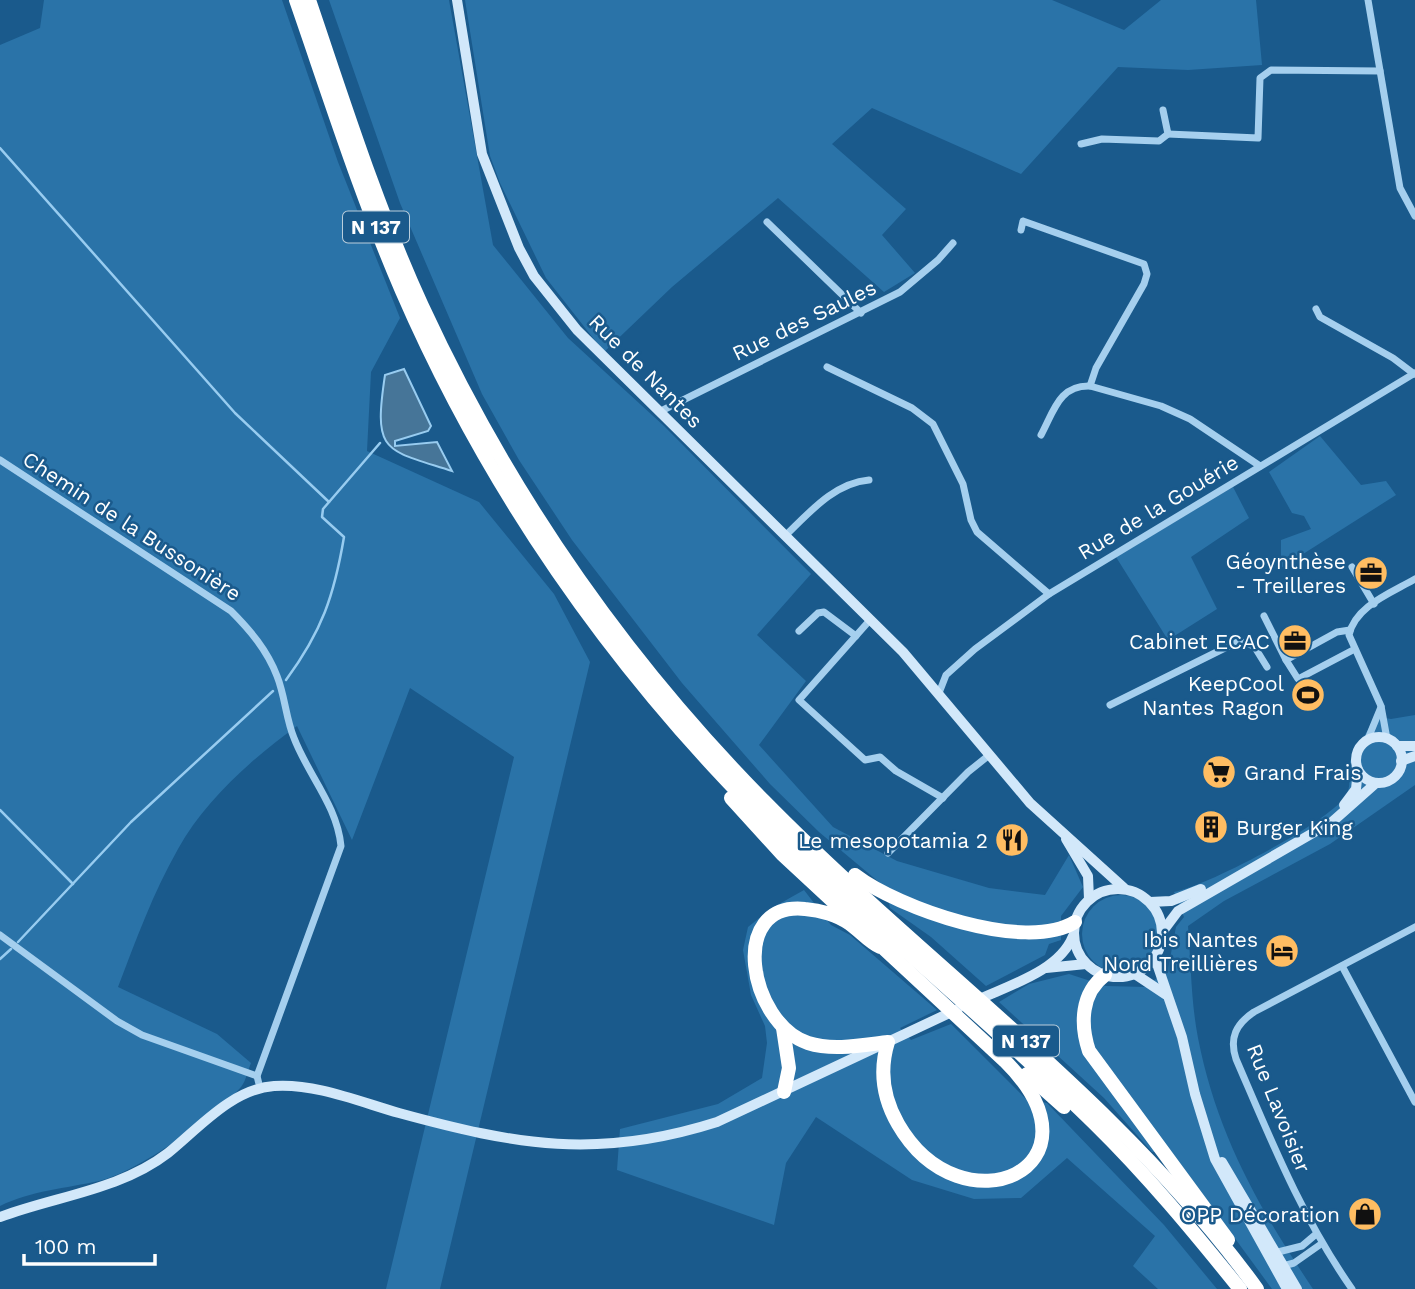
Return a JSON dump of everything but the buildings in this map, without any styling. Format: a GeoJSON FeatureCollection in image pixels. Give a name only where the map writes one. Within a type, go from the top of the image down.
{"type":"FeatureCollection","features":[{"type":"Feature","properties":{"kind":"highway","name":"N 137"},"geometry":{"type":"LineString","coordinates":[[296,0],[380,238],[419,327],[460,410],[516,508],[573,593],[646,689],[712,766],[795,849],[1034,1066],[1120,1151],[1240,1289]]}},
{"type":"Feature","properties":{"kind":"highway","name":"N 137"},"geometry":{"type":"LineString","coordinates":[[309,0],[397,247],[444,352],[496,449],[571,568],[624,641],[705,739],[789,825],[1086,1097],[1157,1171],[1257,1289]]}},
{"type":"Feature","properties":{"kind":"highway"},"geometry":{"type":"LineString","coordinates":[[712,766],[717,781],[752,822],[880,947]]}},
{"type":"Feature","properties":{"kind":"highway"},"geometry":{"type":"LineString","coordinates":[[789,825],[803,829],[868,885],[928,914],[970,925],[1009,930],[1074,929]]}},
{"type":"Feature","properties":{"kind":"highway"},"geometry":{"type":"LineString","coordinates":[[933,993],[1017,1072],[1037,1100],[1043,1134],[1038,1152],[1027,1167],[999,1181],[978,1182],[944,1170],[916,1150],[896,1119],[884,1088],[883,1062],[888,1042],[818,1045],[798,1039],[783,1028],[766,1004],[754,964],[754,942],[770,920],[795,909],[823,912],[849,922],[880,947],[933,993],[1106,1145],[1120,1151]]}},
{"type":"Feature","properties":{"kind":"highway"},"geometry":{"type":"LineString","coordinates":[[1105,975],[1094,985],[1085,1007],[1084,1032],[1089,1051],[1244,1261],[1247,1274]]}},
{"type":"Feature","properties":{"kind":"highway"},"geometry":{"type":"LineString","coordinates":[[783,1028],[789,1068],[784,1092]]}},
{"type":"Feature","properties":{"kind":"street","name":"Rue de Nantes"},"geometry":{"type":"LineString","coordinates":[[457,0],[482,154],[519,248],[534,276],[577,330],[870,620],[939,694],[988,757],[1063,834]]}},
{"type":"Feature","properties":{"kind":"street"},"geometry":{"type":"LineString","coordinates":[[1368,0],[1400,188],[1412,204],[1415,216]]}},
{"type":"Feature","properties":{"kind":"street"},"geometry":{"type":"LineString","coordinates":[[1081,144],[1102,139],[1159,141],[1168,134],[1258,138],[1260,78],[1271,70],[1380,71]]}},
{"type":"Feature","properties":{"kind":"street"},"geometry":{"type":"LineString","coordinates":[[1163,110],[1168,134]]}},
{"type":"Feature","properties":{"kind":"street"},"geometry":{"type":"LineString","coordinates":[[1021,230],[1023,221],[1144,264],[1147,274],[1144,284],[1096,368],[1090,387]]}},
{"type":"Feature","properties":{"kind":"street"},"geometry":{"type":"LineString","coordinates":[[768,222],[861,313]]}},
{"type":"Feature","properties":{"kind":"street","name":"Rue des Saules"},"geometry":{"type":"LineString","coordinates":[[659,412],[900,292],[938,260],[953,243]]}},
{"type":"Feature","properties":{"kind":"street"},"geometry":{"type":"LineString","coordinates":[[1316,309],[1320,317],[1393,358],[1414,373]]}},
{"type":"Feature","properties":{"kind":"street"},"geometry":{"type":"LineString","coordinates":[[827,367],[912,408],[933,424],[963,484],[971,520],[977,532],[1049,594]]}},
{"type":"Feature","properties":{"kind":"street","name":"Rue de la Gouérie"},"geometry":{"type":"LineString","coordinates":[[939,694],[942,682],[956,666],[1049,594],[1414,373]]}},
{"type":"Feature","properties":{"kind":"street"},"geometry":{"type":"LineString","coordinates":[[1041,435],[1065,391],[1074,386],[1090,387],[1161,406],[1190,419],[1260,466]]}},
{"type":"Feature","properties":{"kind":"street","name":"Chemin de la Bussonière"},"geometry":{"type":"LineString","coordinates":[[0,460],[231,611],[256,637],[277,676],[294,739],[325,796],[340,832],[341,846],[259,1082]]}},
{"type":"Feature","properties":{"kind":"street"},"geometry":{"type":"LineString","coordinates":[[785,536],[827,497],[854,481],[869,480]]}},
{"type":"Feature","properties":{"kind":"street"},"geometry":{"type":"LineString","coordinates":[[1352,567],[1374,604]]}},
{"type":"Feature","properties":{"kind":"street"},"geometry":{"type":"LineString","coordinates":[[1401,761],[1397,746],[1387,738],[1381,706],[1353,650],[1350,630],[1356,617],[1415,579]]}},
{"type":"Feature","properties":{"kind":"street"},"geometry":{"type":"LineString","coordinates":[[799,631],[818,613],[824,612],[856,636]]}},
{"type":"Feature","properties":{"kind":"street"},"geometry":{"type":"LineString","coordinates":[[1264,616],[1297,680],[1353,650]]}},
{"type":"Feature","properties":{"kind":"street"},"geometry":{"type":"LineString","coordinates":[[870,620],[799,700],[865,761],[880,757],[896,771],[943,797]]}},
{"type":"Feature","properties":{"kind":"street"},"geometry":{"type":"LineString","coordinates":[[1286,660],[1337,632],[1350,630]]}},
{"type":"Feature","properties":{"kind":"street"},"geometry":{"type":"LineString","coordinates":[[1110,705],[1239,641],[1254,646],[1267,667]]}},
{"type":"Feature","properties":{"kind":"street"},"geometry":{"type":"LineString","coordinates":[[1150,902],[1171,901],[1190,895],[1318,826],[1346,804],[1356,789],[1356,756],[1367,741],[1381,706]]}},
{"type":"Feature","properties":{"kind":"street"},"geometry":{"type":"LineString","coordinates":[[1367,741],[1387,738]]}},
{"type":"Feature","properties":{"kind":"street"},"geometry":{"type":"LineString","coordinates":[[1397,746],[1415,746]]}},
{"type":"Feature","properties":{"kind":"street"},"geometry":{"type":"LineString","coordinates":[[1135,974],[1154,958],[1163,931],[1178,911],[1332,821],[1376,783],[1390,780],[1401,761],[1415,756]]}},
{"type":"Feature","properties":{"kind":"street"},"geometry":{"type":"LineString","coordinates":[[888,853],[943,797],[988,757]]}},
{"type":"Feature","properties":{"kind":"street"},"geometry":{"type":"LineString","coordinates":[[1358,770],[1376,783]]}},
{"type":"Feature","properties":{"kind":"street"},"geometry":{"type":"LineString","coordinates":[[0,934],[134,1030],[259,1082],[331,1094],[509,1139],[578,1147],[633,1142],[681,1133],[784,1092],[1044,968],[1060,956],[1089,899],[1088,876],[1063,834]]}},
{"type":"Feature","properties":{"kind":"street"},"geometry":{"type":"LineString","coordinates":[[1063,834],[1124,888]]}},
{"type":"Feature","properties":{"kind":"street"},"geometry":{"type":"LineString","coordinates":[[1089,899],[1107,889],[1124,888],[1141,893],[1161,920],[1163,931]]}},
{"type":"Feature","properties":{"kind":"street","name":"Rue Lavoisier"},"geometry":{"type":"LineString","coordinates":[[1352,1289],[1315,1235],[1236,1059],[1233,1041],[1244,1019],[1415,927]]}},
{"type":"Feature","properties":{"kind":"street"},"geometry":{"type":"LineString","coordinates":[[1074,929],[1086,964]]}},
{"type":"Feature","properties":{"kind":"street"},"geometry":{"type":"LineString","coordinates":[[1154,958],[1182,1037],[1195,1094],[1223,1178],[1287,1289]]}},
{"type":"Feature","properties":{"kind":"street"},"geometry":{"type":"LineString","coordinates":[[1044,968],[1086,964],[1105,975],[1135,974],[1165,994]]}},
{"type":"Feature","properties":{"kind":"street"},"geometry":{"type":"LineString","coordinates":[[1342,967],[1415,1102]]}},
{"type":"Feature","properties":{"kind":"street"},"geometry":{"type":"LineString","coordinates":[[0,1217],[42,1202],[94,1189],[142,1170],[259,1082]]}},
{"type":"Feature","properties":{"kind":"street"},"geometry":{"type":"LineString","coordinates":[[1212,1144],[1278,1252],[1297,1289]]}},
{"type":"Feature","properties":{"kind":"street"},"geometry":{"type":"LineString","coordinates":[[1278,1252],[1302,1246],[1315,1235]]}},
{"type":"Feature","properties":{"kind":"street"},"geometry":{"type":"LineString","coordinates":[[1259,1240],[1286,1266]]}},
{"type":"Feature","properties":{"kind":"street"},"geometry":{"type":"LineString","coordinates":[[1286,1266],[1321,1244]]}},
{"type":"Feature","properties":{"kind":"shaded area"},"geometry":{"type":"Polygon","coordinates":[[[44,0],[282,0],[338,162],[400,318],[371,372],[367,451],[479,502],[554,594],[590,662],[440,1289],[386,1289],[514,757],[410,688],[352,840],[297,726],[247,766],[202,814],[178,849],[145,917],[118,987],[217,1034],[251,1063],[241,1087],[213,1113],[174,1142],[115,1176],[36,1193],[0,1206],[0,45],[40,28],[44,0]]]}},
{"type":"Feature","properties":{"kind":"shaded area"},"geometry":{"type":"Polygon","coordinates":[[[329,0],[449,0],[493,245],[568,338],[664,426],[811,574],[757,635],[806,681],[759,745],[833,827],[897,861],[989,888],[1045,895],[1069,855],[1083,887],[1061,916],[1061,940],[1049,944],[1045,955],[986,986],[931,937],[890,908],[886,888],[819,832],[770,784],[682,683],[572,540],[519,460],[482,394],[400,203],[329,0]]]}},
{"type":"Feature","properties":{"kind":"shaded area"},"geometry":{"type":"Polygon","coordinates":[[[465,0],[1052,0],[1124,30],[1161,0],[1256,0],[1262,65],[1188,70],[1118,67],[1021,174],[872,108],[832,144],[906,209],[882,235],[915,273],[884,292],[778,198],[672,287],[604,352],[546,278],[500,183],[490,156],[465,0]]]}},
{"type":"Feature","properties":{"kind":"shaded area"},"geometry":{"type":"Polygon","coordinates":[[[404,369],[431,426],[428,431],[395,441],[395,446],[437,442],[452,471],[398,452],[388,444],[383,434],[381,420],[385,375],[404,369]]]}},
{"type":"Feature","properties":{"kind":"shaded area"},"geometry":{"type":"Polygon","coordinates":[[[1320,436],[1361,485],[1386,481],[1396,495],[1281,568],[1281,540],[1311,529],[1304,516],[1292,513],[1269,472],[1320,436]]]}},
{"type":"Feature","properties":{"kind":"shaded area"},"geometry":{"type":"Polygon","coordinates":[[[1233,487],[1249,518],[1191,557],[1217,609],[1168,640],[1116,557],[1233,487]]]}},
{"type":"Feature","properties":{"kind":"shaded area"},"geometry":{"type":"Polygon","coordinates":[[[1415,715],[1415,785],[1330,844],[1224,901],[1188,926],[1198,1038],[1216,1107],[1242,1170],[1313,1289],[1272,1289],[1171,1151],[1152,1152],[1104,1098],[999,1002],[1029,984],[1069,974],[1106,986],[1146,987],[1168,969],[1176,927],[1184,917],[1174,892],[1237,866],[1314,823],[1333,809],[1347,793],[1350,762],[1374,716],[1391,719],[1415,715]]]}},
{"type":"Feature","properties":{"kind":"shaded area"},"geometry":{"type":"Polygon","coordinates":[[[804,890],[831,925],[850,935],[937,1010],[900,1028],[911,1040],[951,1024],[1026,1099],[1047,1103],[1164,1225],[1217,1289],[1158,1289],[1133,1266],[1155,1236],[1067,1158],[1021,1198],[974,1199],[912,1180],[816,1117],[786,1163],[774,1225],[617,1170],[620,1129],[718,1104],[762,1078],[767,1043],[765,1026],[751,995],[743,950],[748,927],[772,908],[804,890]]]}},
{"type":"Feature","properties":{"kind":"shaded area"},"geometry":{"type":"Polygon","coordinates":[[[1121,895],[1136,898],[1148,907],[1157,919],[1160,934],[1157,949],[1148,961],[1136,970],[1121,973],[1106,970],[1094,961],[1085,949],[1082,934],[1085,919],[1094,907],[1106,898],[1121,895]]]}},
{"type":"Feature","properties":{"kind":"waterway"},"geometry":{"type":"LineString","coordinates":[[0,148],[235,413],[329,502]]}},
{"type":"Feature","properties":{"kind":"waterway"},"geometry":{"type":"LineString","coordinates":[[286,680],[318,629],[331,595],[340,558],[344,537],[322,517],[323,509],[380,443]]}},
{"type":"Feature","properties":{"kind":"waterway"},"geometry":{"type":"LineString","coordinates":[[18,942],[131,822],[273,691]]}},
{"type":"Feature","properties":{"kind":"waterway"},"geometry":{"type":"LineString","coordinates":[[0,810],[73,884]]}},
{"type":"Feature","properties":{"kind":"waterway"},"geometry":{"type":"LineString","coordinates":[[0,959],[11,949]]}},
{"type":"Feature","properties":{"kind":"place","name":"Géoynthèse - Treilleres"},"geometry":{"type":"Point","coordinates":[1371,573]}},
{"type":"Feature","properties":{"kind":"place","name":"Cabinet ECAC"},"geometry":{"type":"Point","coordinates":[1295,641]}},
{"type":"Feature","properties":{"kind":"place","name":"KeepCool Nantes Ragon"},"geometry":{"type":"Point","coordinates":[1308,695]}},
{"type":"Feature","properties":{"kind":"place","name":"Grand Frais"},"geometry":{"type":"Point","coordinates":[1219,772]}},
{"type":"Feature","properties":{"kind":"place","name":"Burger King"},"geometry":{"type":"Point","coordinates":[1211,827]}},
{"type":"Feature","properties":{"kind":"place","name":"Le mesopotamia 2"},"geometry":{"type":"Point","coordinates":[1012,840]}},
{"type":"Feature","properties":{"kind":"place","name":"Ibis Nantes Nord Treillières"},"geometry":{"type":"Point","coordinates":[1282,951]}},
{"type":"Feature","properties":{"kind":"place","name":"OPP Décoration"},"geometry":{"type":"Point","coordinates":[1365,1214]}}]}
